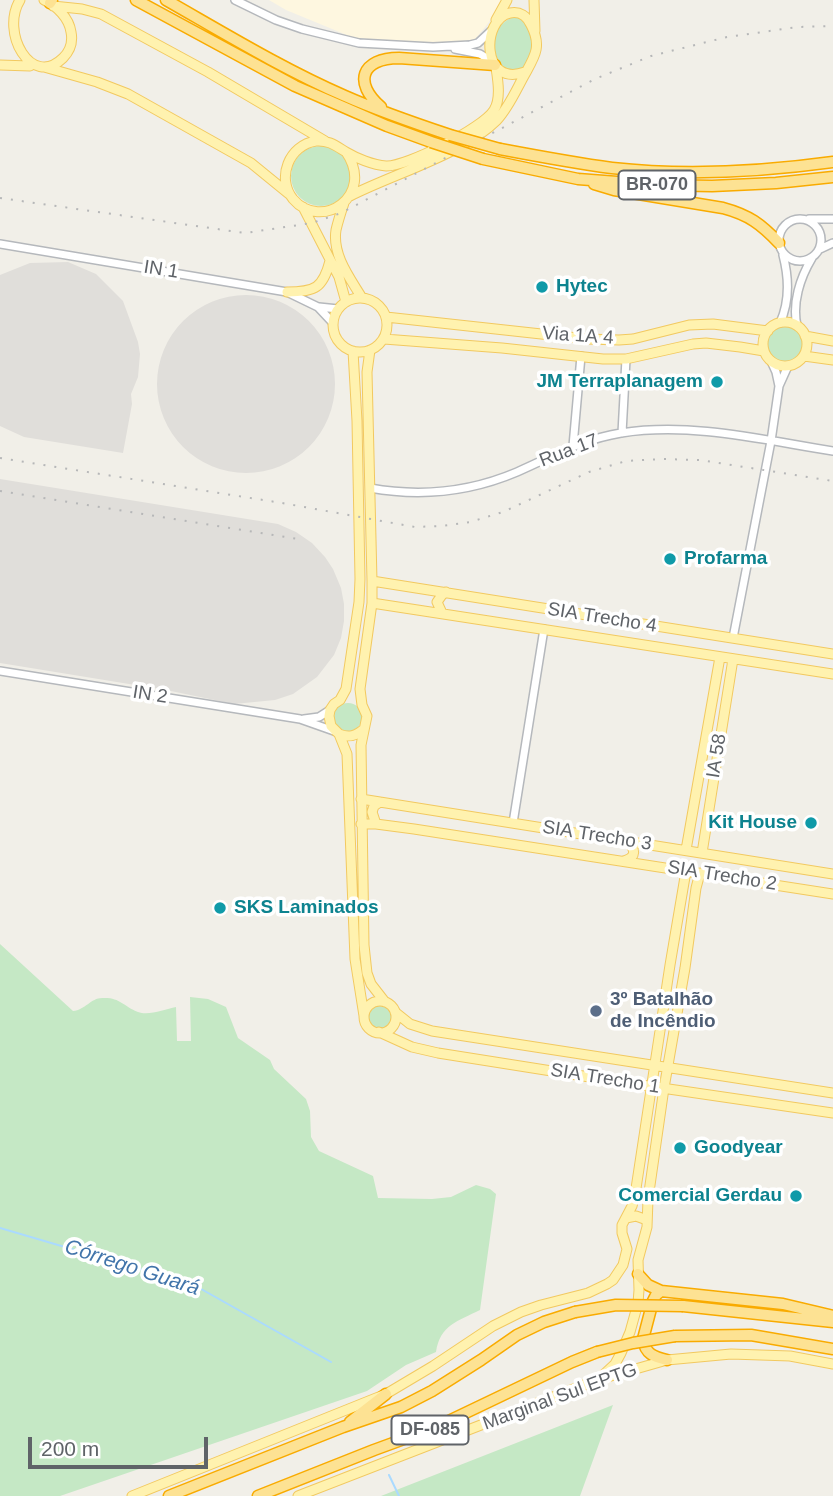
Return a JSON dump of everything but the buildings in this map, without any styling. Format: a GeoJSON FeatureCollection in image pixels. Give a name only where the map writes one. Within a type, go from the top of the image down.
{"type":"FeatureCollection","features":[{"type":"Feature","properties":{"kind":"highway","name":"BR-070"},"geometry":{"type":"LineString","coordinates":[[136,0],[295,86],[387,126],[483,159],[578,179],[656,185],[712,187],[833,177]]}},
{"type":"Feature","properties":{"kind":"highway","name":"BR-070"},"geometry":{"type":"LineString","coordinates":[[166,0],[303,76],[344,95],[388,114],[500,149],[560,161],[657,171],[719,172],[833,162]]}},
{"type":"Feature","properties":{"kind":"highway"},"geometry":{"type":"LineString","coordinates":[[388,114],[366,92],[367,71],[377,61],[398,58],[495,65]]}},
{"type":"Feature","properties":{"kind":"highway"},"geometry":{"type":"LineString","coordinates":[[578,179],[614,190],[739,212],[763,227],[780,247]]}},
{"type":"Feature","properties":{"kind":"highway"},"geometry":{"type":"LineString","coordinates":[[638,1274],[648,1285],[661,1291],[783,1304],[833,1316]]}},
{"type":"Feature","properties":{"kind":"highway"},"geometry":{"type":"LineString","coordinates":[[661,1291],[653,1301],[643,1339],[649,1353],[667,1360]]}},
{"type":"Feature","properties":{"kind":"highway","name":"DF-085"},"geometry":{"type":"LineString","coordinates":[[169,1496],[343,1427],[401,1407],[432,1391],[517,1335],[544,1322],[575,1312],[616,1305],[683,1306],[833,1322]]}},
{"type":"Feature","properties":{"kind":"highway","name":"DF-085"},"geometry":{"type":"LineString","coordinates":[[258,1496],[434,1428],[597,1352],[675,1336],[751,1335],[833,1349]]}},
{"type":"Feature","properties":{"kind":"highway"},"geometry":{"type":"LineString","coordinates":[[343,1427],[386,1394]]}},
{"type":"Feature","properties":{"kind":"main road"},"geometry":{"type":"LineString","coordinates":[[4,14],[20,0]]}},
{"type":"Feature","properties":{"kind":"main road"},"geometry":{"type":"LineString","coordinates":[[291,196],[285,173],[288,162],[304,145],[315,141],[327,142],[374,163],[390,166],[422,156],[481,123],[495,109],[498,92],[491,52],[493,27],[507,0]]}},
{"type":"Feature","properties":{"kind":"main road"},"geometry":{"type":"LineString","coordinates":[[0,65],[44,67],[82,77],[128,94],[251,163],[303,206],[313,211],[324,211],[334,209],[347,199],[460,146],[487,129],[498,118],[534,59],[537,41],[534,0]]}},
{"type":"Feature","properties":{"kind":"main road"},"geometry":{"type":"LineString","coordinates":[[44,67],[57,63],[72,43],[66,19],[50,2]]}},
{"type":"Feature","properties":{"kind":"main road"},"geometry":{"type":"LineString","coordinates":[[50,2],[101,14],[208,72],[327,142]]}},
{"type":"Feature","properties":{"kind":"main road"},"geometry":{"type":"LineString","coordinates":[[493,27],[506,14],[518,13],[529,20],[536,33]]}},
{"type":"Feature","properties":{"kind":"main road"},"geometry":{"type":"LineString","coordinates":[[14,55],[32,66]]}},
{"type":"Feature","properties":{"kind":"main road"},"geometry":{"type":"LineString","coordinates":[[495,65],[505,74],[525,72]]}},
{"type":"Feature","properties":{"kind":"main road"},"geometry":{"type":"LineString","coordinates":[[346,152],[353,162],[355,185],[336,230],[337,244],[340,258],[362,298]]}},
{"type":"Feature","properties":{"kind":"main road"},"geometry":{"type":"LineString","coordinates":[[303,206],[339,277],[346,302]]}},
{"type":"Feature","properties":{"kind":"main road"},"geometry":{"type":"LineString","coordinates":[[287,292],[305,292],[322,283],[330,261]]}},
{"type":"Feature","properties":{"kind":"main road"},"geometry":{"type":"LineString","coordinates":[[362,298],[377,304],[383,310],[387,326],[384,339],[378,346],[361,352],[344,347],[338,341],[333,323],[338,309],[346,302],[362,298]]}},
{"type":"Feature","properties":{"kind":"main road","name":"Via 1A 4"},"geometry":{"type":"LineString","coordinates":[[386,317],[587,339],[633,339],[689,325],[713,324],[768,331]]}},
{"type":"Feature","properties":{"kind":"main road"},"geometry":{"type":"LineString","coordinates":[[780,323],[797,326],[805,336],[807,347],[804,355],[788,366],[771,361],[764,351],[763,340],[768,331],[780,323]]}},
{"type":"Feature","properties":{"kind":"main road"},"geometry":{"type":"LineString","coordinates":[[805,336],[833,341]]}},
{"type":"Feature","properties":{"kind":"main road","name":"Via 1A 4"},"geometry":{"type":"LineString","coordinates":[[384,339],[626,359],[693,344],[718,344],[764,351]]}},
{"type":"Feature","properties":{"kind":"main road"},"geometry":{"type":"LineString","coordinates":[[362,705],[361,675],[372,603],[367,372],[370,350]]}},
{"type":"Feature","properties":{"kind":"main road"},"geometry":{"type":"LineString","coordinates":[[353,351],[360,592],[349,678],[340,700],[330,710],[329,721],[346,754],[355,959],[367,1026],[379,1032],[389,1030],[395,1022],[395,1012]]}},
{"type":"Feature","properties":{"kind":"main road"},"geometry":{"type":"LineString","coordinates":[[804,355],[833,360]]}},
{"type":"Feature","properties":{"kind":"main road","name":"SIA Trecho 4"},"geometry":{"type":"LineString","coordinates":[[372,581],[833,654]]}},
{"type":"Feature","properties":{"kind":"main road"},"geometry":{"type":"LineString","coordinates":[[442,613],[437,602],[446,592]]}},
{"type":"Feature","properties":{"kind":"main road"},"geometry":{"type":"LineString","coordinates":[[372,603],[833,674]]}},
{"type":"Feature","properties":{"kind":"main road"},"geometry":{"type":"LineString","coordinates":[[655,646],[664,642],[665,628]]}},
{"type":"Feature","properties":{"kind":"main road"},"geometry":{"type":"LineString","coordinates":[[681,651],[676,641],[682,631]]}},
{"type":"Feature","properties":{"kind":"main road","name":"IA 58"},"geometry":{"type":"LineString","coordinates":[[686,850],[720,657]]}},
{"type":"Feature","properties":{"kind":"main road","name":"IA 58"},"geometry":{"type":"LineString","coordinates":[[702,853],[733,659]]}},
{"type":"Feature","properties":{"kind":"main road"},"geometry":{"type":"LineString","coordinates":[[340,700],[352,699],[362,705],[367,716],[361,745],[364,945],[367,973],[371,984],[385,1002],[410,1024],[432,1031],[617,1067],[655,1065],[833,1093]]}},
{"type":"Feature","properties":{"kind":"main road"},"geometry":{"type":"LineString","coordinates":[[336,732],[344,736],[355,735],[364,729]]}},
{"type":"Feature","properties":{"kind":"main road"},"geometry":{"type":"LineString","coordinates":[[705,748],[718,750]]}},
{"type":"Feature","properties":{"kind":"main road","name":"SIA Trecho 3"},"geometry":{"type":"LineString","coordinates":[[361,799],[831,874]]}},
{"type":"Feature","properties":{"kind":"main road"},"geometry":{"type":"LineString","coordinates":[[376,824],[372,812],[374,806],[380,802]]}},
{"type":"Feature","properties":{"kind":"main road","name":"SIA Trecho 2"},"geometry":{"type":"LineString","coordinates":[[361,824],[376,824],[830,893]]}},
{"type":"Feature","properties":{"kind":"main road"},"geometry":{"type":"LineString","coordinates":[[689,838],[704,839]]}},
{"type":"Feature","properties":{"kind":"main road"},"geometry":{"type":"LineString","coordinates":[[624,861],[634,853],[632,846],[626,841]]}},
{"type":"Feature","properties":{"kind":"main road"},"geometry":{"type":"LineString","coordinates":[[649,865],[644,858],[644,852],[656,845]]}},
{"type":"Feature","properties":{"kind":"main road"},"geometry":{"type":"LineString","coordinates":[[800,888],[812,880],[810,873],[804,870]]}},
{"type":"Feature","properties":{"kind":"main road"},"geometry":{"type":"LineString","coordinates":[[132,1496],[386,1394],[493,1326],[541,1305],[589,1293],[613,1280],[623,1265],[627,1249],[622,1225],[635,1195],[686,871]]}},
{"type":"Feature","properties":{"kind":"main road"},"geometry":{"type":"LineString","coordinates":[[597,1380],[615,1364],[630,1332],[638,1303],[638,1260],[647,1220],[664,1088],[700,873]]}},
{"type":"Feature","properties":{"kind":"main road"},"geometry":{"type":"LineString","coordinates":[[830,893],[820,884],[821,878],[831,874]]}},
{"type":"Feature","properties":{"kind":"main road"},"geometry":{"type":"LineString","coordinates":[[364,1016],[371,1004],[385,1002]]}},
{"type":"Feature","properties":{"kind":"main road","name":"SIA Trecho 1"},"geometry":{"type":"LineString","coordinates":[[379,1032],[412,1046],[438,1053],[833,1113]]}},
{"type":"Feature","properties":{"kind":"main road"},"geometry":{"type":"LineString","coordinates":[[617,1067],[621,1082]]}},
{"type":"Feature","properties":{"kind":"main road"},"geometry":{"type":"LineString","coordinates":[[774,1104],[782,1096],[782,1089],[777,1084]]}},
{"type":"Feature","properties":{"kind":"main road"},"geometry":{"type":"LineString","coordinates":[[798,1107],[794,1094],[800,1088]]}},
{"type":"Feature","properties":{"kind":"main road"},"geometry":{"type":"LineString","coordinates":[[626,1218],[636,1216],[647,1220]]}},
{"type":"Feature","properties":{"kind":"main road"},"geometry":{"type":"LineString","coordinates":[[622,1233],[632,1239],[644,1238]]}},
{"type":"Feature","properties":{"kind":"main road","name":"Marginal Sul EPTG"},"geometry":{"type":"LineString","coordinates":[[298,1496],[597,1380],[667,1360],[731,1354],[790,1356],[833,1364]]}},
{"type":"Feature","properties":{"kind":"street"},"geometry":{"type":"LineString","coordinates":[[235,0],[276,20],[325,36],[359,43],[433,47],[480,54],[495,65]]}},
{"type":"Feature","properties":{"kind":"street"},"geometry":{"type":"LineString","coordinates":[[433,47],[478,43],[493,27]]}},
{"type":"Feature","properties":{"kind":"street"},"geometry":{"type":"LineString","coordinates":[[797,326],[795,314],[803,275],[822,242],[818,228],[813,223],[799,219]]}},
{"type":"Feature","properties":{"kind":"street"},"geometry":{"type":"LineString","coordinates":[[780,323],[785,311],[788,286],[787,270],[780,247],[782,230],[786,224],[799,219],[833,219]]}},
{"type":"Feature","properties":{"kind":"street"},"geometry":{"type":"LineString","coordinates":[[820,249],[833,243]]}},
{"type":"Feature","properties":{"kind":"street","name":"IN 1"},"geometry":{"type":"LineString","coordinates":[[0,244],[287,292],[318,307],[338,309]]}},
{"type":"Feature","properties":{"kind":"street"},"geometry":{"type":"LineString","coordinates":[[780,247],[792,260],[806,261],[813,258]]}},
{"type":"Feature","properties":{"kind":"street","name":"IN 1"},"geometry":{"type":"LineString","coordinates":[[318,307],[333,323]]}},
{"type":"Feature","properties":{"kind":"street"},"geometry":{"type":"LineString","coordinates":[[573,446],[580,356]]}},
{"type":"Feature","properties":{"kind":"street"},"geometry":{"type":"LineString","coordinates":[[622,433],[626,359]]}},
{"type":"Feature","properties":{"kind":"street"},"geometry":{"type":"LineString","coordinates":[[771,361],[779,386]]}},
{"type":"Feature","properties":{"kind":"street"},"geometry":{"type":"LineString","coordinates":[[733,638],[779,386],[788,366]]}},
{"type":"Feature","properties":{"kind":"street","name":"Rua 17"},"geometry":{"type":"LineString","coordinates":[[370,488],[417,493],[463,488],[513,473],[573,446],[622,433],[664,429],[713,431],[833,451]]}},
{"type":"Feature","properties":{"kind":"street"},"geometry":{"type":"LineString","coordinates":[[513,823],[544,629]]}},
{"type":"Feature","properties":{"kind":"street","name":"IN 2"},"geometry":{"type":"LineString","coordinates":[[0,671],[300,719],[336,732]]}},
{"type":"Feature","properties":{"kind":"street","name":"IN 2"},"geometry":{"type":"LineString","coordinates":[[300,719],[320,717],[330,710]]}},
{"type":"Feature","properties":{"kind":"shaded area"},"geometry":{"type":"Polygon","coordinates":[[[269,0],[501,0],[489,22],[473,42],[393,42],[354,38],[286,10],[269,0]]]}},
{"type":"Feature","properties":{"kind":"shaded area"},"geometry":{"type":"Polygon","coordinates":[[[68,262],[96,274],[123,301],[138,342],[138,377],[131,394],[132,404],[123,453],[24,437],[0,426],[0,275],[30,263],[68,262]]]}},
{"type":"Feature","properties":{"kind":"shaded area"},"geometry":{"type":"Polygon","coordinates":[[[246,295],[280,302],[309,321],[328,350],[335,384],[328,418],[309,447],[280,466],[246,473],[212,466],[183,447],[164,418],[157,384],[164,350],[183,321],[212,302],[246,295]]]}},
{"type":"Feature","properties":{"kind":"shaded area"},"geometry":{"type":"Polygon","coordinates":[[[0,479],[278,524],[296,532],[312,543],[325,557],[341,588],[344,621],[334,655],[317,677],[293,694],[275,700],[234,704],[0,663],[0,479]]]}},
{"type":"Feature","properties":{"kind":"green space"},"geometry":{"type":"Polygon","coordinates":[[[514,16],[528,27],[532,46],[527,64],[522,70],[514,72],[498,65],[494,42],[497,31],[514,16]]]}},
{"type":"Feature","properties":{"kind":"green space"},"geometry":{"type":"Polygon","coordinates":[[[315,146],[327,146],[346,159],[351,176],[349,188],[338,201],[327,206],[315,206],[296,193],[291,182],[291,170],[304,151],[315,146]]]}},
{"type":"Feature","properties":{"kind":"green space"},"geometry":{"type":"Polygon","coordinates":[[[785,325],[798,331],[804,344],[798,357],[785,363],[772,357],[766,344],[772,331],[785,325]]]}},
{"type":"Feature","properties":{"kind":"green space"},"geometry":{"type":"Polygon","coordinates":[[[348,703],[358,707],[362,717],[358,727],[348,731],[338,727],[334,717],[338,707],[348,703]]]}},
{"type":"Feature","properties":{"kind":"green space"},"geometry":{"type":"Polygon","coordinates":[[[0,944],[73,1011],[102,998],[117,1000],[142,1013],[176,1007],[177,1041],[191,1041],[190,997],[208,999],[226,1007],[238,1038],[270,1060],[274,1069],[306,1099],[310,1111],[311,1137],[319,1151],[373,1176],[378,1198],[432,1199],[451,1197],[476,1185],[490,1189],[496,1194],[480,1310],[451,1325],[441,1336],[436,1352],[406,1365],[367,1391],[60,1496],[0,1496],[0,944]]]}},
{"type":"Feature","properties":{"kind":"green space"},"geometry":{"type":"Polygon","coordinates":[[[376,1006],[384,1006],[391,1013],[391,1021],[384,1028],[376,1028],[369,1021],[369,1013],[376,1006]]]}},
{"type":"Feature","properties":{"kind":"green space"},"geometry":{"type":"Polygon","coordinates":[[[613,1405],[580,1496],[381,1496],[613,1405]]]}},
{"type":"Feature","properties":{"kind":"waterway","name":"Córrego Guará"},"geometry":{"type":"LineString","coordinates":[[0,1228],[194,1285],[331,1362]]}},
{"type":"Feature","properties":{"kind":"waterway","name":"Córrego Guará"},"geometry":{"type":"LineString","coordinates":[[389,1475],[399,1496]]}},
{"type":"Feature","properties":{"kind":"railway"},"geometry":{"type":"LineString","coordinates":[[0,198],[245,233],[312,223],[341,213],[595,79],[651,56],[727,37],[798,27],[833,26]]}},
{"type":"Feature","properties":{"kind":"railway"},"geometry":{"type":"LineString","coordinates":[[0,458],[415,527],[470,522],[503,512],[589,472],[626,461],[700,460],[833,481]]}},
{"type":"Feature","properties":{"kind":"railway"},"geometry":{"type":"LineString","coordinates":[[0,491],[298,539]]}},
{"type":"Feature","properties":{"kind":"place","name":"Hytec"},"geometry":{"type":"Point","coordinates":[542,287]}},
{"type":"Feature","properties":{"kind":"place","name":"JM Terraplanagem"},"geometry":{"type":"Point","coordinates":[717,382]}},
{"type":"Feature","properties":{"kind":"place","name":"Profarma"},"geometry":{"type":"Point","coordinates":[670,559]}},
{"type":"Feature","properties":{"kind":"place","name":"Kit House"},"geometry":{"type":"Point","coordinates":[811,823]}},
{"type":"Feature","properties":{"kind":"place","name":"SKS Laminados"},"geometry":{"type":"Point","coordinates":[220,908]}},
{"type":"Feature","properties":{"kind":"place","name":"3º Batalhão de Incêndio"},"geometry":{"type":"Point","coordinates":[596,1011]}},
{"type":"Feature","properties":{"kind":"place","name":"Goodyear"},"geometry":{"type":"Point","coordinates":[680,1148]}},
{"type":"Feature","properties":{"kind":"place","name":"Comercial Gerdau"},"geometry":{"type":"Point","coordinates":[796,1196]}}]}
